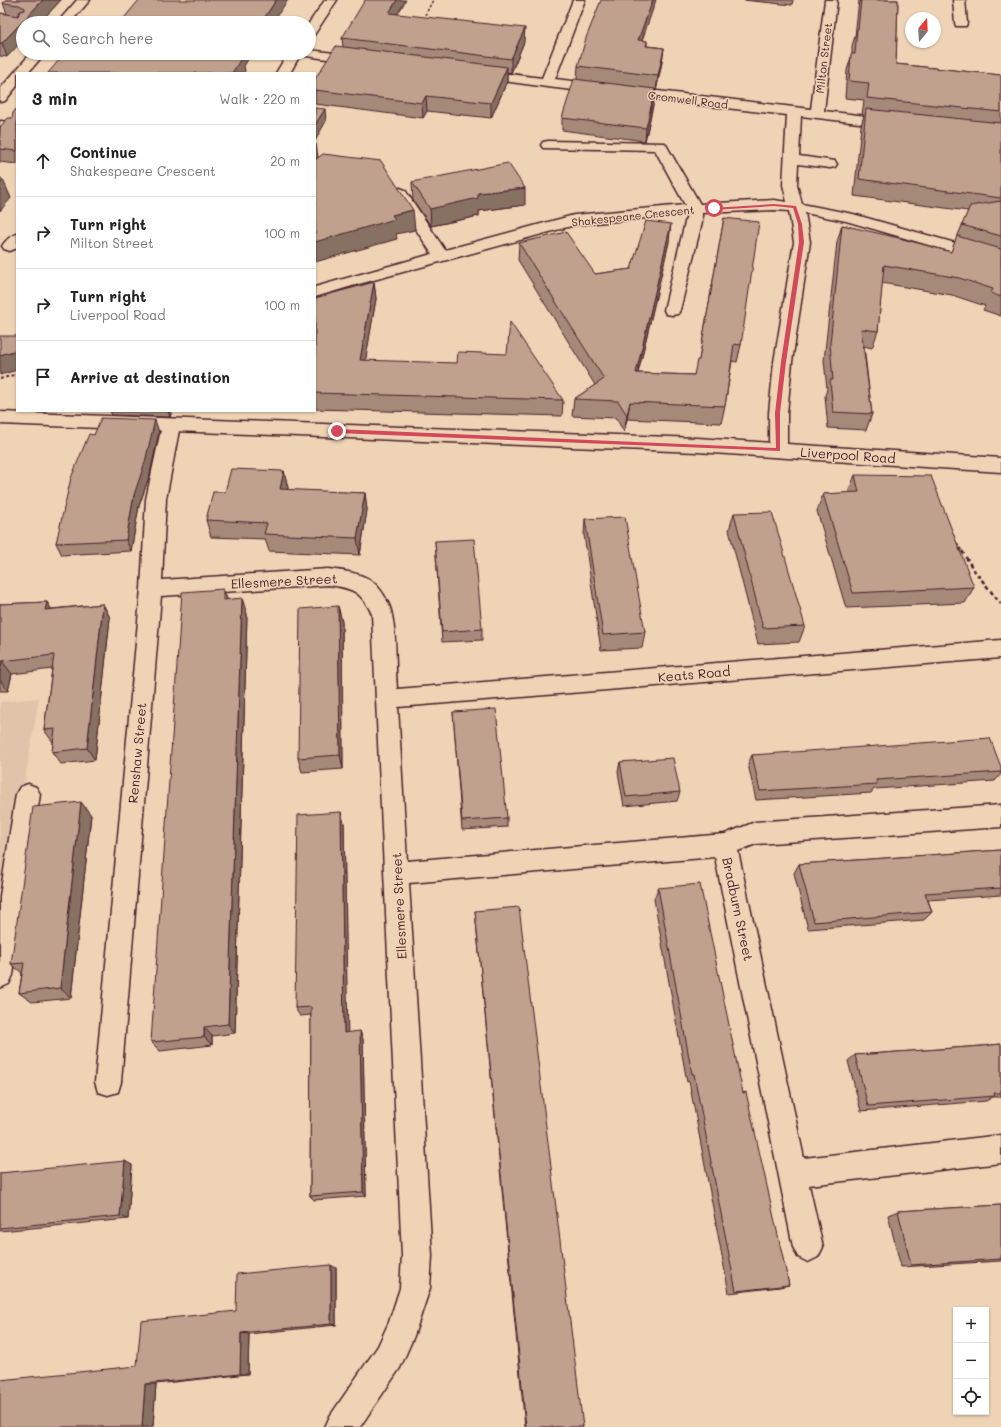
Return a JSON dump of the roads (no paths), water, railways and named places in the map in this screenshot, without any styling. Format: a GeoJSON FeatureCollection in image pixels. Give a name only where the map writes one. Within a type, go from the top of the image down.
{"type":"FeatureCollection","features":[{"type":"Feature","properties":{"kind":"street"},"geometry":{"type":"LineString","coordinates":[[69,16],[84,0]]}},
{"type":"Feature","properties":{"kind":"street"},"geometry":{"type":"LineString","coordinates":[[316,21],[330,0]]}},
{"type":"Feature","properties":{"kind":"street"},"geometry":{"type":"LineString","coordinates":[[547,82],[579,0]]}},
{"type":"Feature","properties":{"kind":"street","name":"Milton Street"},"geometry":{"type":"LineString","coordinates":[[817,115],[831,0]]}},
{"type":"Feature","properties":{"kind":"street"},"geometry":{"type":"LineString","coordinates":[[959,0],[961,23]]}},
{"type":"Feature","properties":{"kind":"street"},"geometry":{"type":"LineString","coordinates":[[316,54],[375,62]]}},
{"type":"Feature","properties":{"kind":"street"},"geometry":{"type":"LineString","coordinates":[[22,72],[32,60]]}},
{"type":"Feature","properties":{"kind":"street"},"geometry":{"type":"LineString","coordinates":[[284,72],[291,60]]}},
{"type":"Feature","properties":{"kind":"street","name":"Cromwell Road"},"geometry":{"type":"LineString","coordinates":[[461,72],[794,113],[909,125]]}},
{"type":"Feature","properties":{"kind":"street"},"geometry":{"type":"LineString","coordinates":[[0,98],[16,78]]}},
{"type":"Feature","properties":{"kind":"street"},"geometry":{"type":"LineString","coordinates":[[778,450],[778,413],[783,362],[802,242],[800,224],[790,185],[794,113]]}},
{"type":"Feature","properties":{"kind":"street"},"geometry":{"type":"LineString","coordinates":[[0,125],[16,127]]}},
{"type":"Feature","properties":{"kind":"street"},"geometry":{"type":"LineString","coordinates":[[548,145],[660,146],[695,209],[694,222],[672,310]]}},
{"type":"Feature","properties":{"kind":"street"},"geometry":{"type":"LineString","coordinates":[[791,159],[830,164]]}},
{"type":"Feature","properties":{"kind":"street"},"geometry":{"type":"LineString","coordinates":[[400,193],[441,256]]}},
{"type":"Feature","properties":{"kind":"street","name":"Shakespeare Crescent"},"geometry":{"type":"LineString","coordinates":[[316,292],[574,220],[695,209],[774,205],[795,207],[848,217],[1001,261]]}},
{"type":"Feature","properties":{"kind":"street","name":"Liverpool Road"},"geometry":{"type":"LineString","coordinates":[[0,418],[676,444],[1001,465]]}},
{"type":"Feature","properties":{"kind":"street","name":"Renshaw Street"},"geometry":{"type":"LineString","coordinates":[[108,1082],[151,589],[156,499],[171,425]]}},
{"type":"Feature","properties":{"kind":"street","name":"Ellesmere Street"},"geometry":{"type":"LineString","coordinates":[[151,589],[328,577],[349,579],[365,586],[375,597],[382,614],[417,1256],[415,1288],[403,1325],[390,1356],[341,1427]]}},
{"type":"Feature","properties":{"kind":"street","name":"Keats Road"},"geometry":{"type":"LineString","coordinates":[[387,699],[1001,648]]}},
{"type":"Feature","properties":{"kind":"street"},"geometry":{"type":"LineString","coordinates":[[0,974],[28,794]]}},
{"type":"Feature","properties":{"kind":"street"},"geometry":{"type":"LineString","coordinates":[[725,845],[755,833],[1001,816]]}},
{"type":"Feature","properties":{"kind":"street","name":"Bradburn Street"},"geometry":{"type":"LineString","coordinates":[[397,874],[725,845],[808,1247]]}},
{"type":"Feature","properties":{"kind":"street"},"geometry":{"type":"LineString","coordinates":[[793,1173],[1001,1149]]}}]}
